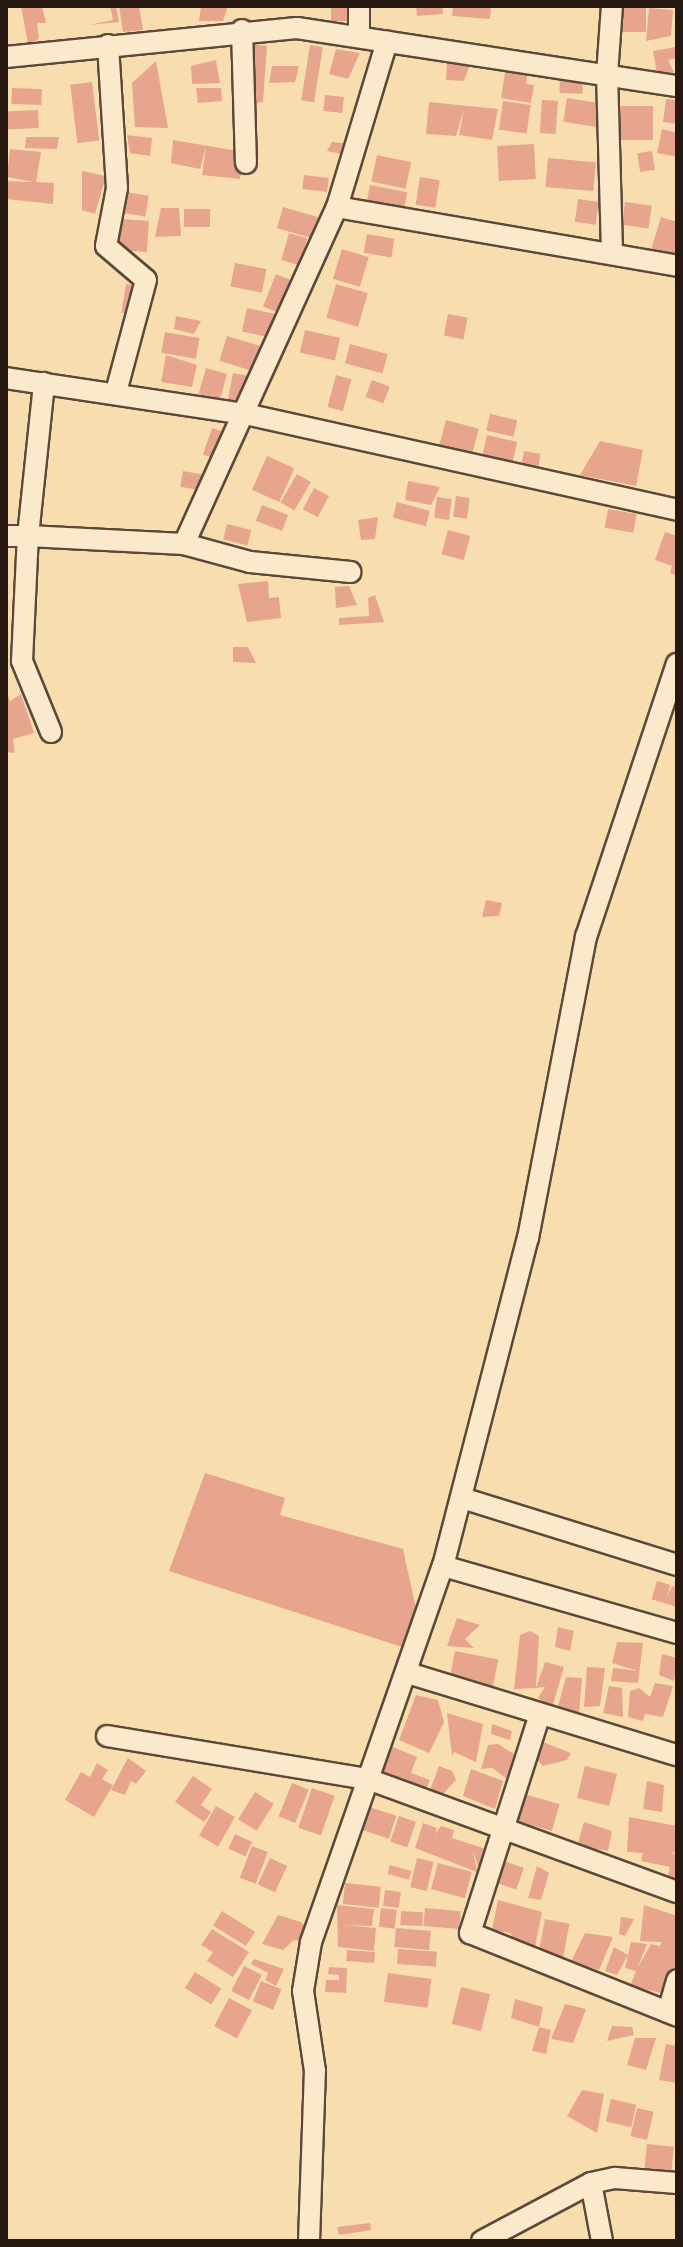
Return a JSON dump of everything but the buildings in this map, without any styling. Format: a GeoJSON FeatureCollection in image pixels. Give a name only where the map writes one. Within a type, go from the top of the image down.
{"type":"FeatureCollection","features":[{"type":"Feature","properties":{"kind":"street"},"geometry":{"type":"LineString","coordinates":[[359,6],[359,37]]}},
{"type":"Feature","properties":{"kind":"street"},"geometry":{"type":"LineString","coordinates":[[612,6],[607,75],[612,252]]}},
{"type":"Feature","properties":{"kind":"street"},"geometry":{"type":"LineString","coordinates":[[6,57],[242,30],[297,28],[677,86]]}},
{"type":"Feature","properties":{"kind":"street"},"geometry":{"type":"LineString","coordinates":[[242,30],[246,163]]}},
{"type":"Feature","properties":{"kind":"street"},"geometry":{"type":"LineString","coordinates":[[184,544],[337,207],[387,41]]}},
{"type":"Feature","properties":{"kind":"street"},"geometry":{"type":"LineString","coordinates":[[108,45],[117,188],[106,246],[146,280],[116,392]]}},
{"type":"Feature","properties":{"kind":"street"},"geometry":{"type":"LineString","coordinates":[[337,207],[612,252],[677,266]]}},
{"type":"Feature","properties":{"kind":"street"},"geometry":{"type":"LineString","coordinates":[[6,378],[116,392],[245,414],[677,510]]}},
{"type":"Feature","properties":{"kind":"street"},"geometry":{"type":"LineString","coordinates":[[44,383],[28,536],[22,661],[51,732]]}},
{"type":"Feature","properties":{"kind":"street"},"geometry":{"type":"LineString","coordinates":[[6,536],[184,544],[250,562],[351,572]]}},
{"type":"Feature","properties":{"kind":"street"},"geometry":{"type":"LineString","coordinates":[[309,2241],[315,2071],[303,1991],[311,1942],[408,1673],[443,1566],[528,1238],[586,937],[677,664]]}},
{"type":"Feature","properties":{"kind":"street"},"geometry":{"type":"LineString","coordinates":[[462,1498],[677,1565]]}},
{"type":"Feature","properties":{"kind":"street"},"geometry":{"type":"LineString","coordinates":[[443,1566],[677,1633]]}},
{"type":"Feature","properties":{"kind":"street"},"geometry":{"type":"LineString","coordinates":[[408,1673],[539,1717],[677,1755]]}},
{"type":"Feature","properties":{"kind":"street"},"geometry":{"type":"LineString","coordinates":[[539,1717],[470,1933],[672,2014],[677,1980]]}},
{"type":"Feature","properties":{"kind":"street"},"geometry":{"type":"LineString","coordinates":[[107,1736],[368,1779],[502,1825],[677,1892]]}},
{"type":"Feature","properties":{"kind":"street"},"geometry":{"type":"LineString","coordinates":[[482,2241],[591,2183],[615,2178],[677,2183]]}},
{"type":"Feature","properties":{"kind":"street"},"geometry":{"type":"LineString","coordinates":[[591,2183],[602,2241]]}}]}
